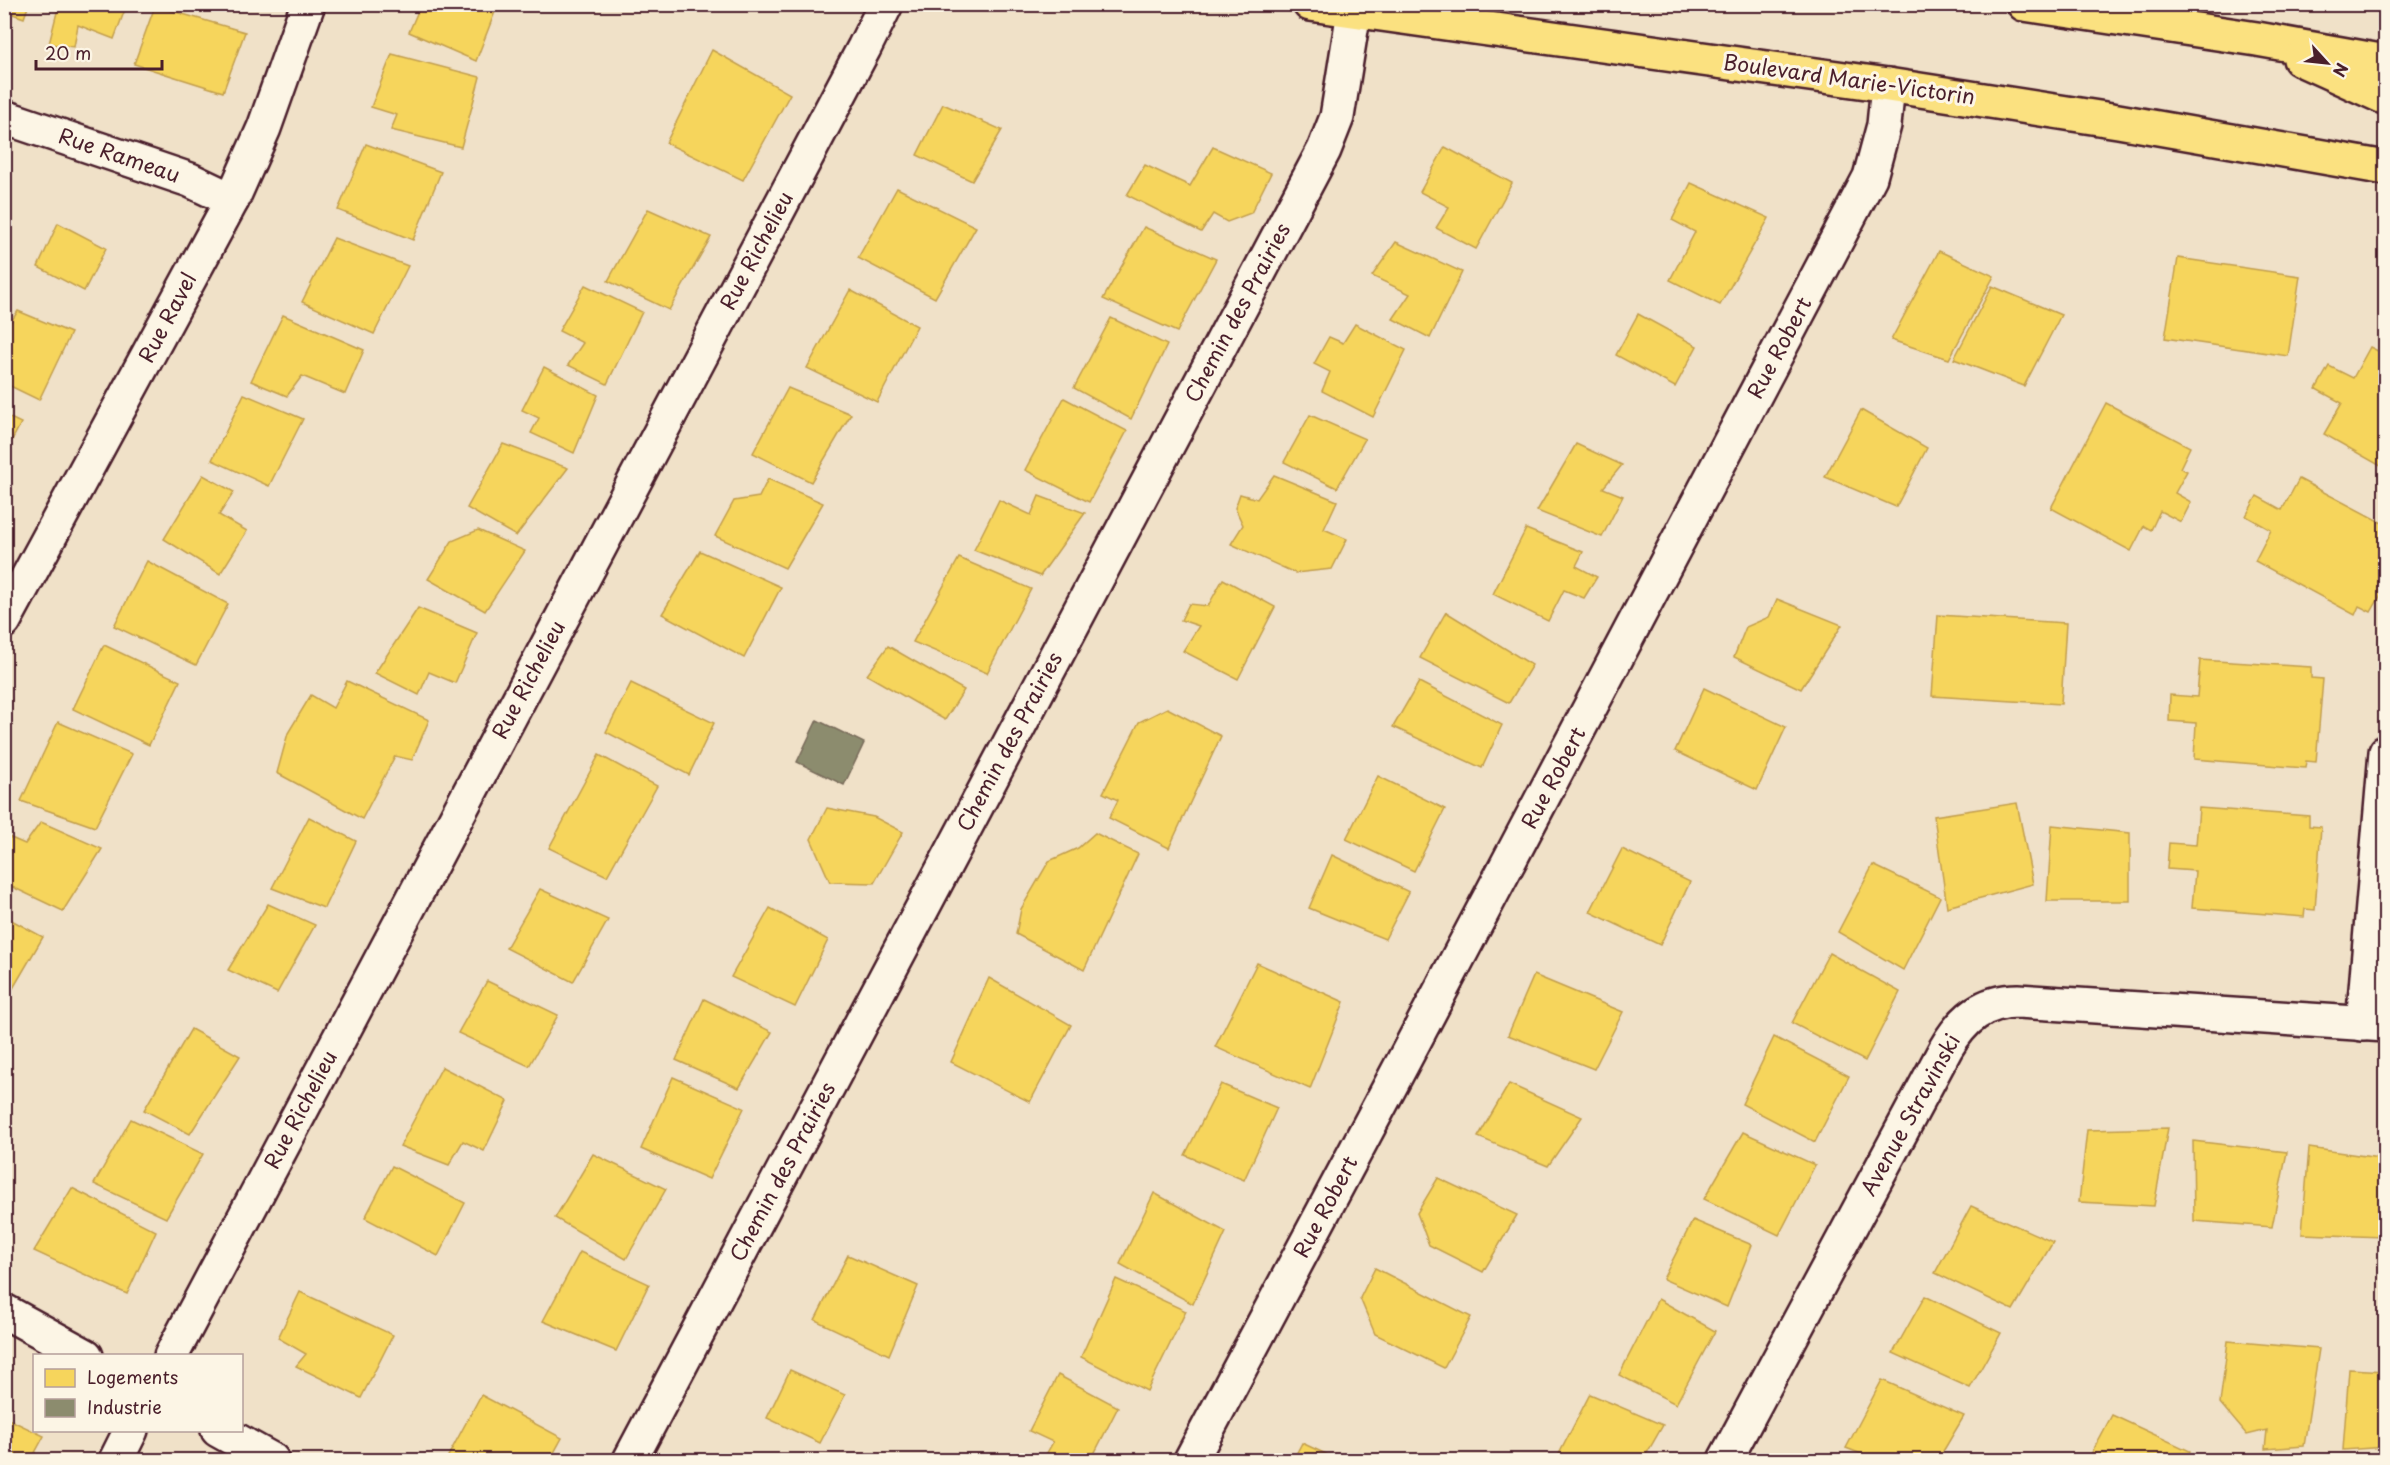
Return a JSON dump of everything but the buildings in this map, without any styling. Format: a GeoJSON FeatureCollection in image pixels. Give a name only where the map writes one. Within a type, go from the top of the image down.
{"type":"FeatureCollection","features":[{"type":"Feature","properties":{"kind":"main road","name":"Boulevard Marie-Victorin"},"geometry":{"type":"LineString","coordinates":[[1310,4],[1888,85],[2118,121],[2385,168]]}},
{"type":"Feature","properties":{"kind":"main road"},"geometry":{"type":"LineString","coordinates":[[2024,4],[2257,39],[2385,62]]}},
{"type":"Feature","properties":{"kind":"main road"},"geometry":{"type":"LineString","coordinates":[[2257,39],[2385,98]]}},
{"type":"Feature","properties":{"kind":"street","name":"Rue Ravel"},"geometry":{"type":"LineString","coordinates":[[4,621],[232,200],[264,128],[308,4]]}},
{"type":"Feature","properties":{"kind":"street","name":"Rue Richelieu"},"geometry":{"type":"LineString","coordinates":[[172,1354],[886,4]]}},
{"type":"Feature","properties":{"kind":"street","name":"Chemin des Prairies"},"geometry":{"type":"LineString","coordinates":[[630,1461],[1324,150],[1337,117],[1354,11]]}},
{"type":"Feature","properties":{"kind":"street","name":"Rue Robert"},"geometry":{"type":"LineString","coordinates":[[1191,1461],[1870,177],[1884,125],[1888,85]]}},
{"type":"Feature","properties":{"kind":"street","name":"Rue Rameau"},"geometry":{"type":"LineString","coordinates":[[4,117],[190,180],[232,200]]}},
{"type":"Feature","properties":{"kind":"street"},"geometry":{"type":"LineString","coordinates":[[2374,1025],[2385,752]]}},
{"type":"Feature","properties":{"kind":"street","name":"Avenue Stravinski"},"geometry":{"type":"LineString","coordinates":[[1725,1461],[1946,1048],[1955,1033],[1972,1014],[1993,1004],[2018,1001],[2374,1025]]}},
{"type":"Feature","properties":{"kind":"street"},"geometry":{"type":"LineString","coordinates":[[4,1311],[82,1354]]}},
{"type":"Feature","properties":{"kind":"street"},"geometry":{"type":"LineString","coordinates":[[116,1461],[130,1432]]}},
{"type":"Feature","properties":{"kind":"street"},"geometry":{"type":"LineString","coordinates":[[220,1432],[272,1461]]}}]}
